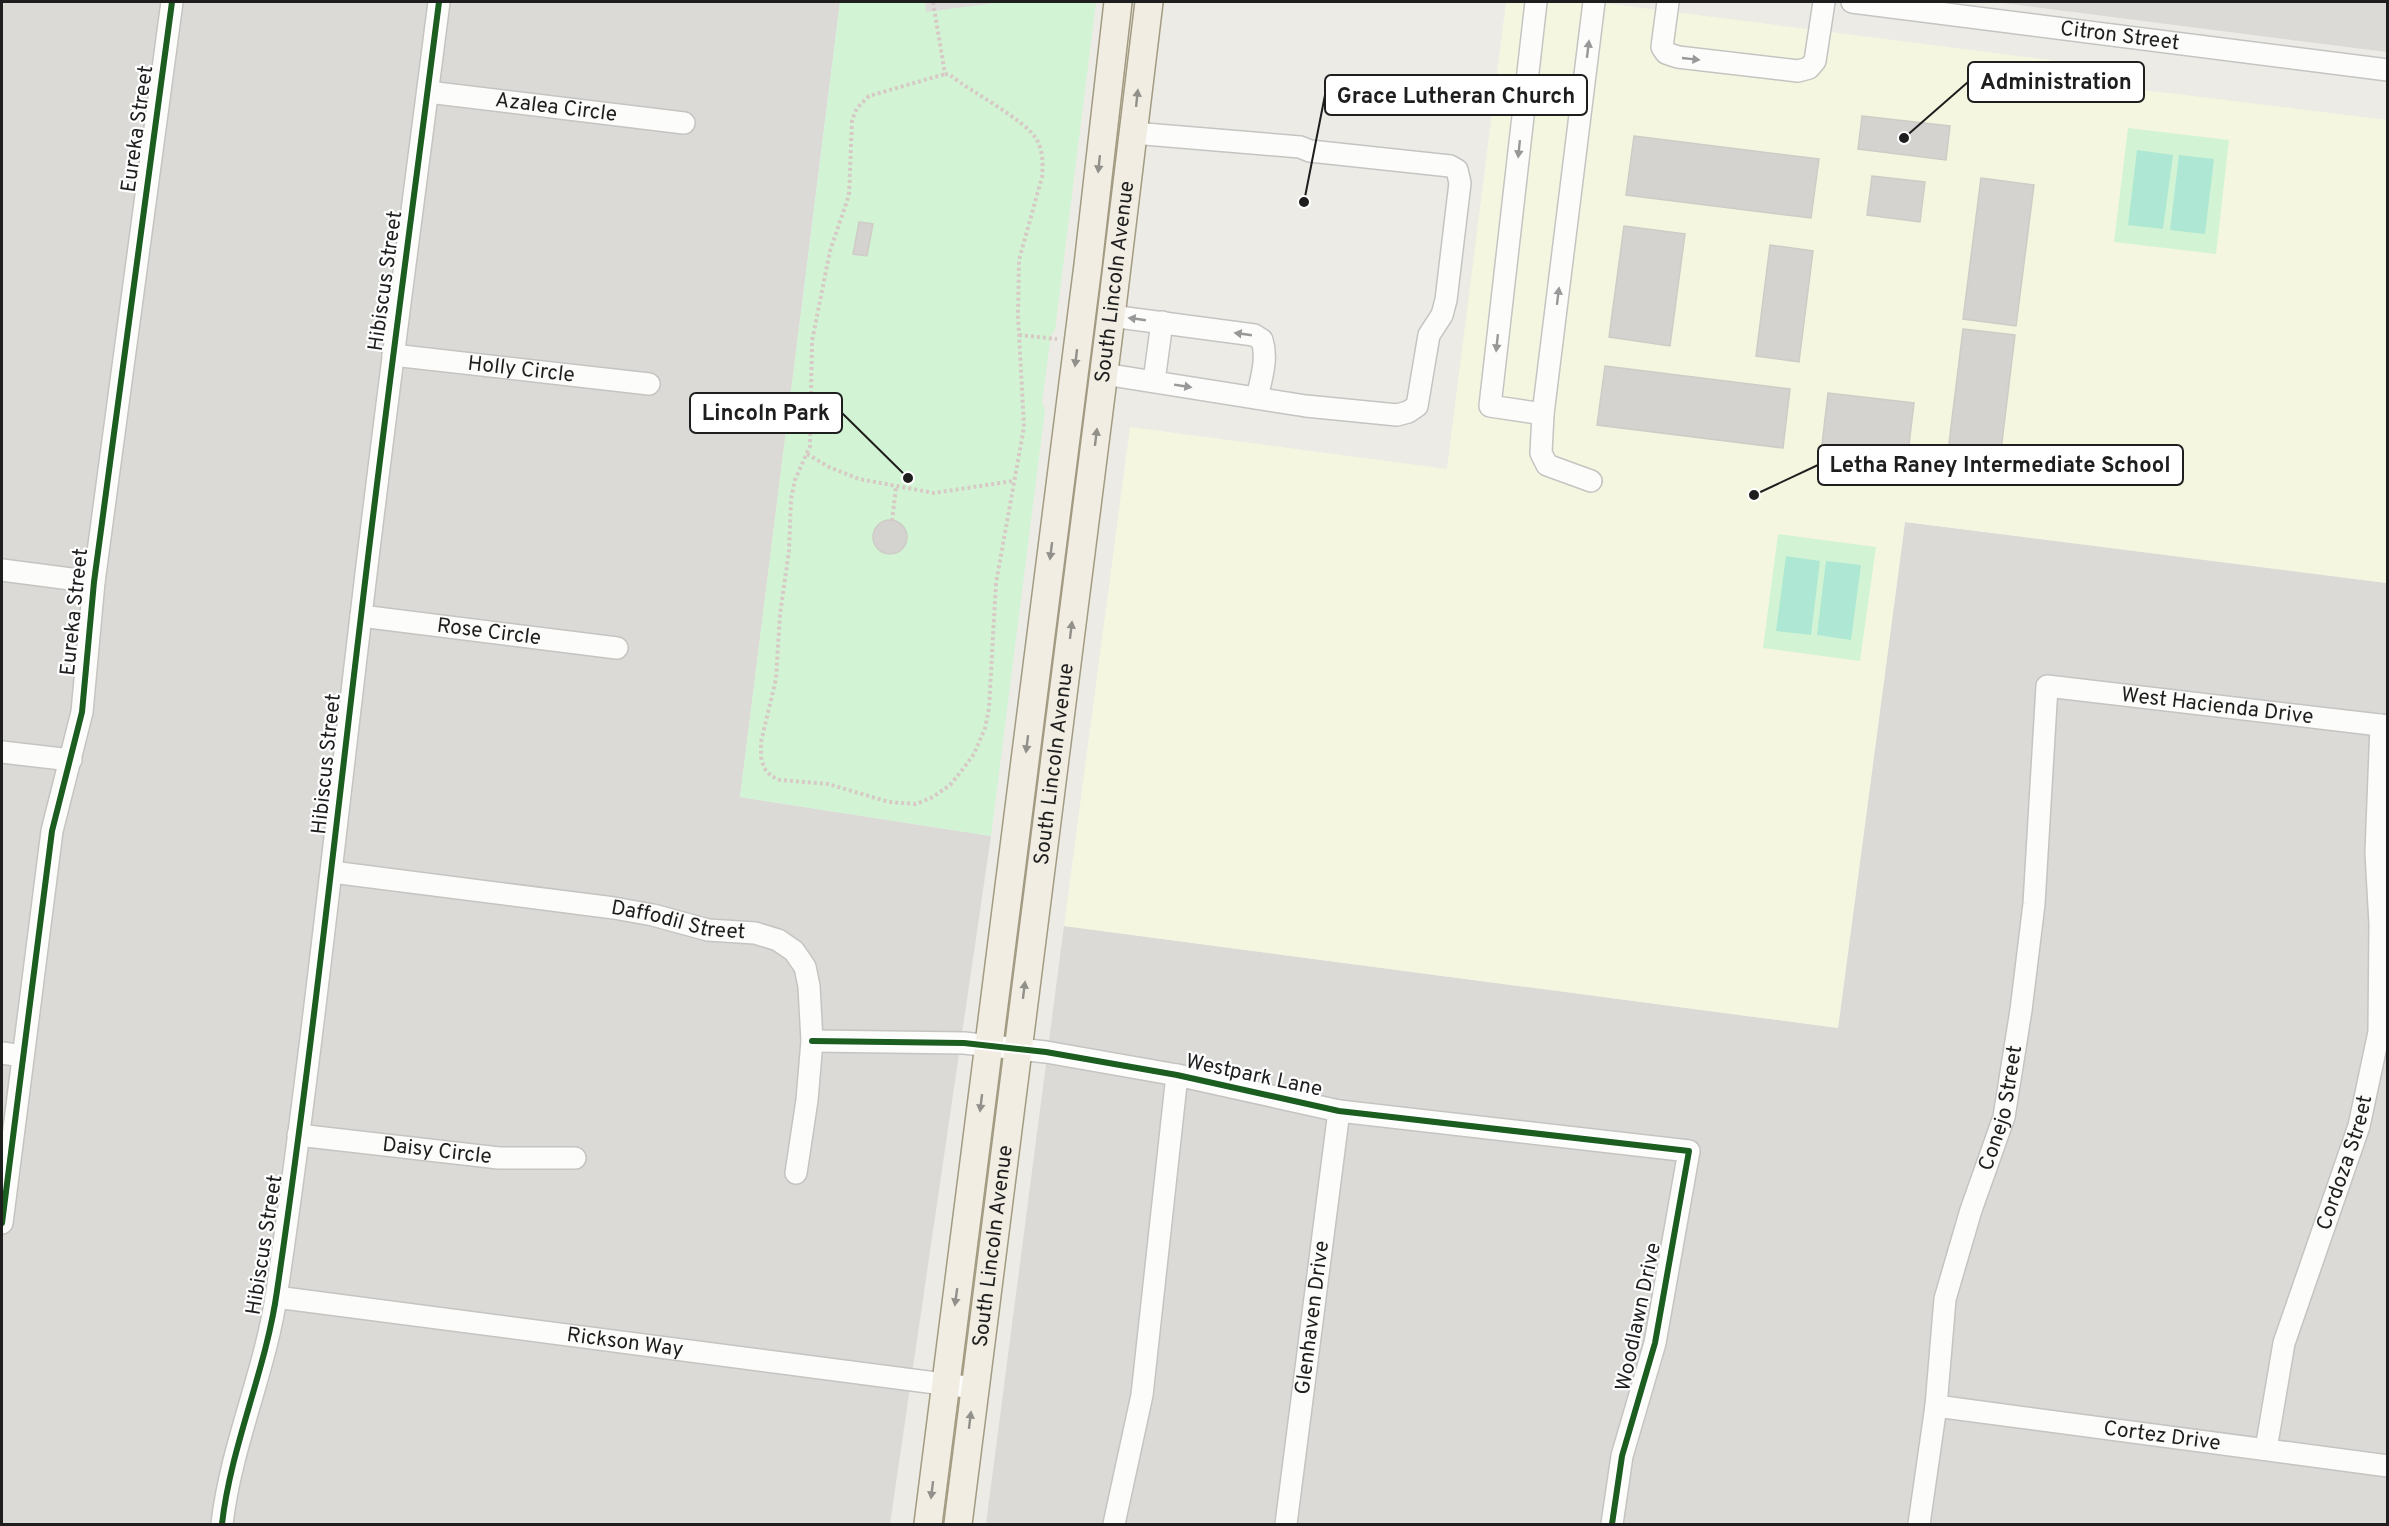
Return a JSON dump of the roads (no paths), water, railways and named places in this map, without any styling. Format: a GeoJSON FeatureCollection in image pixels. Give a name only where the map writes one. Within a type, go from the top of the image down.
{"type":"FeatureCollection","features":[{"type":"Feature","properties":{"kind":"main road","name":"South Lincoln Avenue"},"geometry":{"type":"LineString","coordinates":[[928,1524],[1086,277],[1118,2]]}},
{"type":"Feature","properties":{"kind":"main road","name":"South Lincoln Avenue"},"geometry":{"type":"LineString","coordinates":[[958,1524],[1149,2]]}},
{"type":"Feature","properties":{"kind":"street","name":"Eureka Street"},"geometry":{"type":"LineString","coordinates":[[2,1223],[52,831],[82,712],[94,582],[172,2]]}},
{"type":"Feature","properties":{"kind":"street","name":"Hibiscus Street"},"geometry":{"type":"LineString","coordinates":[[222,1524],[225,1498],[276,1297],[332,872],[360,616],[439,2]]}},
{"type":"Feature","properties":{"kind":"street"},"geometry":{"type":"LineString","coordinates":[[1536,2],[1490,406],[1543,414]]}},
{"type":"Feature","properties":{"kind":"street"},"geometry":{"type":"LineString","coordinates":[[1591,481],[1547,465],[1541,453],[1543,414],[1594,2]]}},
{"type":"Feature","properties":{"kind":"street"},"geometry":{"type":"LineString","coordinates":[[1668,2],[1662,47],[1665,53],[1678,57],[1798,71],[1809,69],[1815,61],[1824,2]]}},
{"type":"Feature","properties":{"kind":"street","name":"Citron Street"},"geometry":{"type":"LineString","coordinates":[[1852,2],[2388,70]]}},
{"type":"Feature","properties":{"kind":"street","name":"Azalea Circle"},"geometry":{"type":"LineString","coordinates":[[428,92],[684,123]]}},
{"type":"Feature","properties":{"kind":"street"},"geometry":{"type":"LineString","coordinates":[[1104,374],[1305,406],[1397,415],[1408,412],[1416,406],[1429,335],[1442,315],[1446,300],[1460,177],[1457,170],[1450,166],[1311,151],[1300,147],[1133,133]]}},
{"type":"Feature","properties":{"kind":"street"},"geometry":{"type":"LineString","coordinates":[[1111,316],[1254,335],[1262,340],[1265,358],[1257,398]]}},
{"type":"Feature","properties":{"kind":"street"},"geometry":{"type":"LineString","coordinates":[[1154,381],[1162,322]]}},
{"type":"Feature","properties":{"kind":"street","name":"Holly Circle"},"geometry":{"type":"LineString","coordinates":[[393,355],[649,384]]}},
{"type":"Feature","properties":{"kind":"street"},"geometry":{"type":"LineString","coordinates":[[2,570],[94,582]]}},
{"type":"Feature","properties":{"kind":"street","name":"Rose Circle"},"geometry":{"type":"LineString","coordinates":[[360,616],[616,648]]}},
{"type":"Feature","properties":{"kind":"street","name":"West Hacienda Drive"},"geometry":{"type":"LineString","coordinates":[[2048,686],[2384,725]]}},
{"type":"Feature","properties":{"kind":"street","name":"Conejo Street"},"geometry":{"type":"LineString","coordinates":[[1919,1524],[1936,1406],[1945,1299],[1971,1210],[2004,1117],[2013,1063],[2034,904],[2048,686]]}},
{"type":"Feature","properties":{"kind":"street","name":"Cordoza Street"},"geometry":{"type":"LineString","coordinates":[[2266,1449],[2284,1343],[2360,1126],[2379,1032],[2380,924],[2376,853],[2384,725]]}},
{"type":"Feature","properties":{"kind":"street"},"geometry":{"type":"LineString","coordinates":[[2,752],[71,760]]}},
{"type":"Feature","properties":{"kind":"street","name":"Daffodil Street"},"geometry":{"type":"LineString","coordinates":[[332,872],[615,908],[708,930],[755,933],[778,940],[794,951],[805,967],[809,986],[812,1041],[807,1100],[796,1173]]}},
{"type":"Feature","properties":{"kind":"street","name":"Westpark Lane"},"geometry":{"type":"LineString","coordinates":[[812,1041],[964,1043],[1017,1048],[1177,1075],[1340,1111],[1689,1151]]}},
{"type":"Feature","properties":{"kind":"street"},"geometry":{"type":"LineString","coordinates":[[2,1053],[23,1056]]}},
{"type":"Feature","properties":{"kind":"street"},"geometry":{"type":"LineString","coordinates":[[1114,1524],[1142,1395],[1177,1075]]}},
{"type":"Feature","properties":{"kind":"street","name":"Glenhaven Drive"},"geometry":{"type":"LineString","coordinates":[[1286,1524],[1340,1111]]}},
{"type":"Feature","properties":{"kind":"street","name":"Daisy Circle"},"geometry":{"type":"LineString","coordinates":[[298,1134],[499,1158],[575,1158]]}},
{"type":"Feature","properties":{"kind":"street","name":"Woodlawn Drive"},"geometry":{"type":"LineString","coordinates":[[1612,1524],[1622,1456],[1655,1343],[1689,1151]]}},
{"type":"Feature","properties":{"kind":"street","name":"Rickson Way"},"geometry":{"type":"LineString","coordinates":[[276,1297],[974,1388]]}},
{"type":"Feature","properties":{"kind":"street","name":"Cortez Drive"},"geometry":{"type":"LineString","coordinates":[[1936,1406],[2388,1466]]}},
{"type":"Feature","properties":{"kind":"place","name":"Administration"},"geometry":{"type":"Point","coordinates":[1904,138]}},
{"type":"Feature","properties":{"kind":"place","name":"Grace Lutheran Church"},"geometry":{"type":"Point","coordinates":[1304,202]}},
{"type":"Feature","properties":{"kind":"place","name":"Lincoln Park"},"geometry":{"type":"Point","coordinates":[908,478]}},
{"type":"Feature","properties":{"kind":"place","name":"Letha Raney Intermediate School"},"geometry":{"type":"Point","coordinates":[1754,495]}}]}
